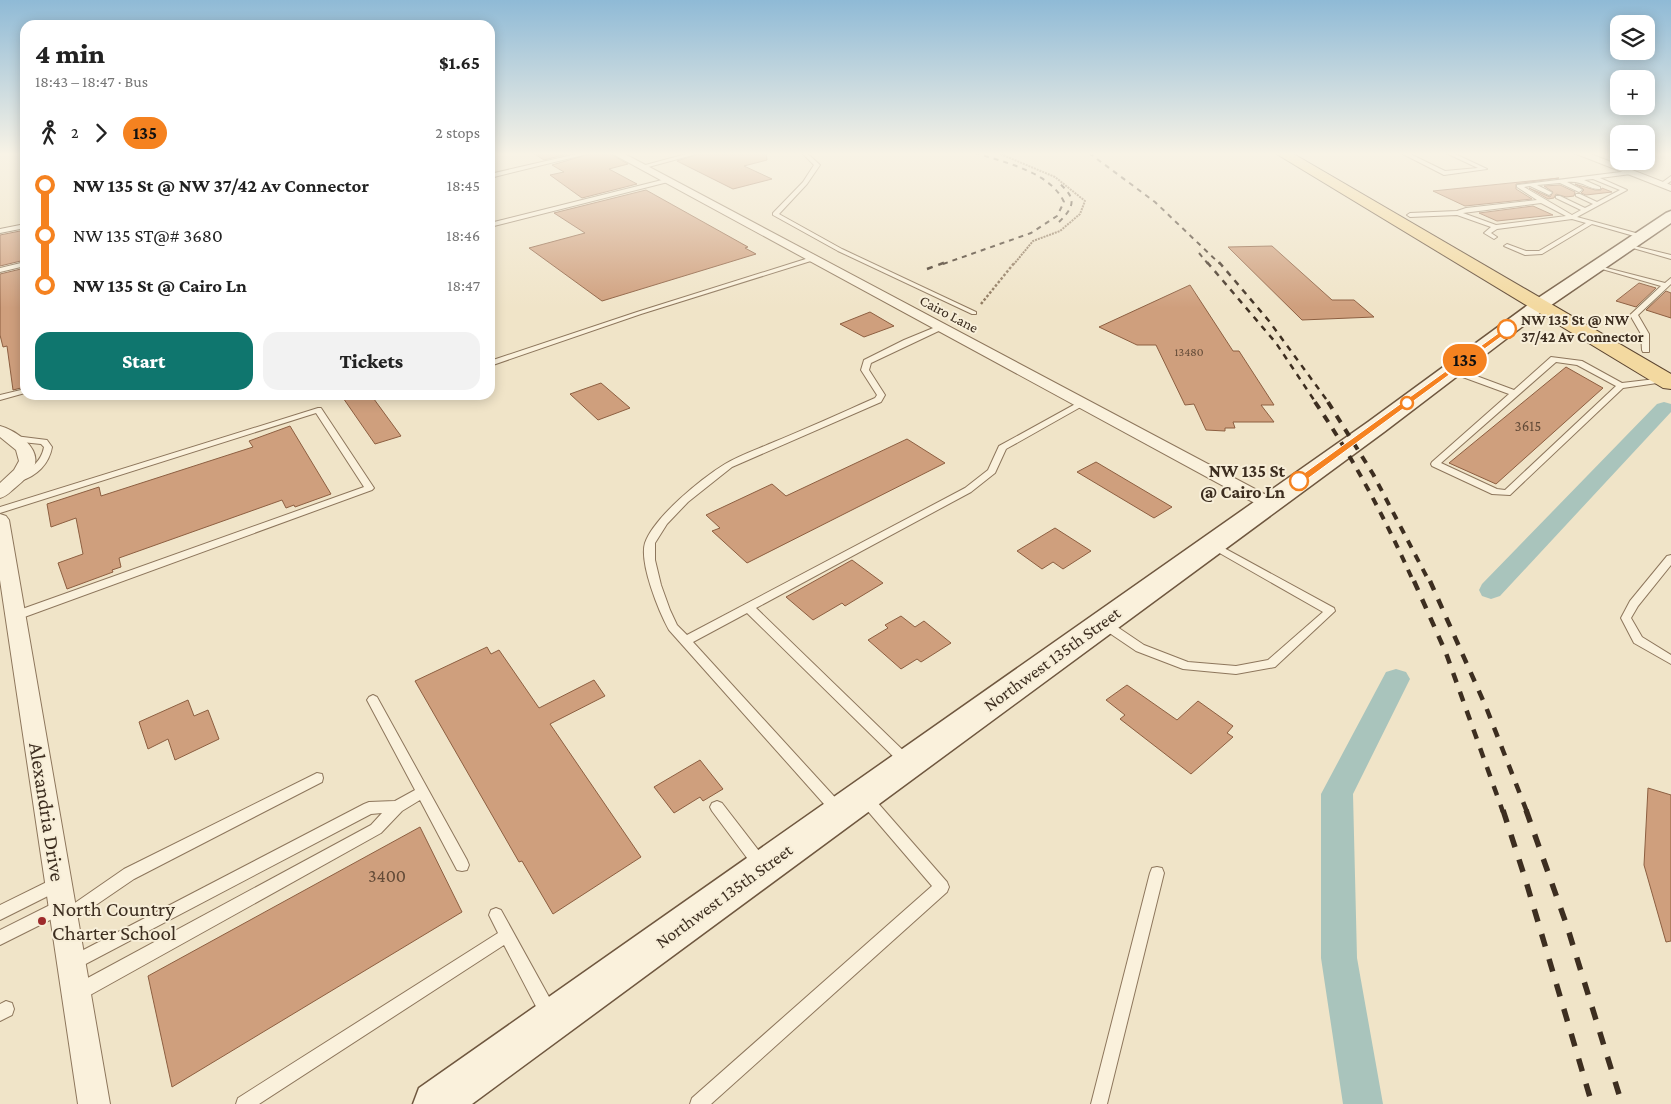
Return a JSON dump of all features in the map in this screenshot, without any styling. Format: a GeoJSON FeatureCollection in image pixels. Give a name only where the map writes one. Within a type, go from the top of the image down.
{"type":"FeatureCollection","features":[{"type":"Feature","properties":{"kind":"main road"},"geometry":{"type":"LineString","coordinates":[[1372,205],[1545,301],[1646,350],[1669,376]]}},
{"type":"Feature","properties":{"kind":"main road"},"geometry":{"type":"LineString","coordinates":[[1391,205],[1669,376]]}},
{"type":"Feature","properties":{"kind":"main road","name":"Northwest 135th Street"},"geometry":{"type":"LineString","coordinates":[[435,1104],[471,1089],[552,1020],[1545,301],[1671,216]]}},
{"type":"Feature","properties":{"kind":"street","name":"Cairo Lane"},"geometry":{"type":"LineString","coordinates":[[710,205],[1268,503]]}},
{"type":"Feature","properties":{"kind":"street"},"geometry":{"type":"LineString","coordinates":[[0,431],[15,439],[26,452],[28,458],[22,473],[3,488]]}},
{"type":"Feature","properties":{"kind":"street","name":"Alexandria Drive"},"geometry":{"type":"LineString","coordinates":[[0,520],[9,604],[62,902],[94,1104]]}},
{"type":"Feature","properties":{"kind":"lane"},"geometry":{"type":"LineString","coordinates":[[495,223],[570,205]]}},
{"type":"Feature","properties":{"kind":"lane"},"geometry":{"type":"LineString","coordinates":[[784,205],[775,214],[840,250],[974,313]]}},
{"type":"Feature","properties":{"kind":"lane"},"geometry":{"type":"LineString","coordinates":[[1410,215],[1458,213],[1466,210],[1485,210],[1511,205]]}},
{"type":"Feature","properties":{"kind":"lane"},"geometry":{"type":"LineString","coordinates":[[1516,205],[1522,208]]}},
{"type":"Feature","properties":{"kind":"lane"},"geometry":{"type":"LineString","coordinates":[[1549,205],[1572,217],[1642,236]]}},
{"type":"Feature","properties":{"kind":"lane"},"geometry":{"type":"LineString","coordinates":[[1579,205],[1588,209]]}},
{"type":"Feature","properties":{"kind":"lane"},"geometry":{"type":"LineString","coordinates":[[1582,205],[1588,209]]}},
{"type":"Feature","properties":{"kind":"lane"},"geometry":{"type":"LineString","coordinates":[[1494,237],[1487,233],[1495,227],[1572,217],[1595,205]]}},
{"type":"Feature","properties":{"kind":"lane"},"geometry":{"type":"LineString","coordinates":[[1499,206],[1505,209]]}},
{"type":"Feature","properties":{"kind":"lane"},"geometry":{"type":"LineString","coordinates":[[1458,213],[1495,227]]}},
{"type":"Feature","properties":{"kind":"lane"},"geometry":{"type":"LineString","coordinates":[[1541,217],[1548,220]]}},
{"type":"Feature","properties":{"kind":"lane"},"geometry":{"type":"LineString","coordinates":[[1524,218],[1532,222]]}},
{"type":"Feature","properties":{"kind":"lane"},"geometry":{"type":"LineString","coordinates":[[1508,220],[1515,224]]}},
{"type":"Feature","properties":{"kind":"lane"},"geometry":{"type":"LineString","coordinates":[[1507,246],[1525,253],[1540,253],[1591,222]]}},
{"type":"Feature","properties":{"kind":"lane"},"geometry":{"type":"LineString","coordinates":[[0,231],[20,227]]}},
{"type":"Feature","properties":{"kind":"lane"},"geometry":{"type":"LineString","coordinates":[[1628,245],[1671,257]]}},
{"type":"Feature","properties":{"kind":"lane"},"geometry":{"type":"LineString","coordinates":[[495,362],[639,313],[812,259]]}},
{"type":"Feature","properties":{"kind":"lane"},"geometry":{"type":"LineString","coordinates":[[0,270],[20,265]]}},
{"type":"Feature","properties":{"kind":"lane"},"geometry":{"type":"LineString","coordinates":[[1597,266],[1668,282]]}},
{"type":"Feature","properties":{"kind":"lane"},"geometry":{"type":"LineString","coordinates":[[1646,350],[1645,334],[1634,315],[1668,282]]}},
{"type":"Feature","properties":{"kind":"lane"},"geometry":{"type":"LineString","coordinates":[[698,1104],[942,887],[851,804],[685,641],[668,618],[651,565],[650,544],[662,523],[707,480],[729,465],[878,400],[881,395],[866,370],[867,362],[941,328]]}},
{"type":"Feature","properties":{"kind":"lane"},"geometry":{"type":"LineString","coordinates":[[1620,386],[1579,363],[1554,359],[1435,462],[1437,466],[1495,492],[1507,493],[1620,386],[1669,376]]}},
{"type":"Feature","properties":{"kind":"lane"},"geometry":{"type":"LineString","coordinates":[[1452,370],[1515,393]]}},
{"type":"Feature","properties":{"kind":"lane"},"geometry":{"type":"LineString","coordinates":[[0,398],[20,392]]}},
{"type":"Feature","properties":{"kind":"lane"},"geometry":{"type":"LineString","coordinates":[[685,641],[968,490],[992,471],[1002,448],[1082,404]]}},
{"type":"Feature","properties":{"kind":"lane"},"geometry":{"type":"LineString","coordinates":[[0,510],[318,410],[369,488],[9,604]]}},
{"type":"Feature","properties":{"kind":"lane"},"geometry":{"type":"LineString","coordinates":[[1102,623],[1140,648],[1188,666],[1236,670],[1271,664],[1330,611],[1211,544]]}},
{"type":"Feature","properties":{"kind":"lane"},"geometry":{"type":"LineString","coordinates":[[1671,558],[1634,604],[1626,618],[1638,640],[1671,660]]}},
{"type":"Feature","properties":{"kind":"lane"},"geometry":{"type":"LineString","coordinates":[[749,608],[908,763]]}},
{"type":"Feature","properties":{"kind":"lane"},"geometry":{"type":"LineString","coordinates":[[373,700],[462,865]]}},
{"type":"Feature","properties":{"kind":"lane"},"geometry":{"type":"LineString","coordinates":[[0,938],[62,902],[129,874],[317,778]]}},
{"type":"Feature","properties":{"kind":"lane"},"geometry":{"type":"LineString","coordinates":[[76,994],[376,829],[397,806],[423,792]]}},
{"type":"Feature","properties":{"kind":"lane"},"geometry":{"type":"LineString","coordinates":[[72,963],[369,808],[397,806]]}},
{"type":"Feature","properties":{"kind":"lane"},"geometry":{"type":"LineString","coordinates":[[717,807],[763,868]]}},
{"type":"Feature","properties":{"kind":"lane"},"geometry":{"type":"LineString","coordinates":[[1099,1104],[1157,874]]}},
{"type":"Feature","properties":{"kind":"lane"},"geometry":{"type":"LineString","coordinates":[[0,912],[62,902]]}},
{"type":"Feature","properties":{"kind":"lane"},"geometry":{"type":"LineString","coordinates":[[496,915],[552,1020]]}},
{"type":"Feature","properties":{"kind":"lane"},"geometry":{"type":"LineString","coordinates":[[244,1104],[507,935]]}},
{"type":"Feature","properties":{"kind":"path"},"geometry":{"type":"LineString","coordinates":[[974,313],[1033,241],[1060,231],[1080,214],[1083,205]]}},
{"type":"Feature","properties":{"kind":"building"},"geometry":{"type":"Polygon","coordinates":[[[588,205],[672,205],[748,247],[745,248],[756,254],[602,301],[529,248],[585,233],[554,213],[588,205]]]}},
{"type":"Feature","properties":{"kind":"building"},"geometry":{"type":"Polygon","coordinates":[[[1533,206],[1553,215],[1497,221],[1479,213],[1533,206]]]}},
{"type":"Feature","properties":{"kind":"building"},"geometry":{"type":"Polygon","coordinates":[[[20,231],[20,261],[0,266],[0,235],[20,231]]]}},
{"type":"Feature","properties":{"kind":"building"},"geometry":{"type":"Polygon","coordinates":[[[1272,246],[1332,300],[1354,300],[1374,317],[1302,320],[1228,247],[1272,246]]]}},
{"type":"Feature","properties":{"kind":"building"},"geometry":{"type":"Polygon","coordinates":[[[20,269],[20,388],[13,390],[7,346],[3,347],[0,335],[0,274],[20,269]]]}},
{"type":"Feature","properties":{"kind":"building"},"geometry":{"type":"Polygon","coordinates":[[[1639,283],[1656,288],[1636,307],[1616,301],[1639,283]]]}},
{"type":"Feature","properties":{"kind":"building"},"geometry":{"type":"Polygon","coordinates":[[[1190,285],[1233,351],[1239,351],[1274,405],[1261,405],[1274,422],[1233,422],[1235,428],[1225,428],[1225,431],[1206,430],[1194,404],[1185,405],[1156,345],[1137,345],[1099,327],[1190,285]]]}},
{"type":"Feature","properties":{"kind":"building"},"geometry":{"type":"Polygon","coordinates":[[[1666,291],[1671,293],[1671,318],[1646,310],[1666,291]]]}},
{"type":"Feature","properties":{"kind":"building"},"geometry":{"type":"Polygon","coordinates":[[[870,312],[894,326],[864,337],[840,324],[870,312]]]}},
{"type":"Feature","properties":{"kind":"building"},"geometry":{"type":"Polygon","coordinates":[[[1566,367],[1603,388],[1496,484],[1449,463],[1566,367]]]}},
{"type":"Feature","properties":{"kind":"building"},"geometry":{"type":"Polygon","coordinates":[[[601,383],[630,408],[598,420],[570,394],[601,383]]]}},
{"type":"Feature","properties":{"kind":"building"},"geometry":{"type":"Polygon","coordinates":[[[344,400],[375,400],[401,436],[375,444],[344,400]]]}},
{"type":"Feature","properties":{"kind":"building"},"geometry":{"type":"Polygon","coordinates":[[[290,426],[331,494],[295,507],[294,505],[286,508],[282,500],[119,558],[121,567],[112,570],[113,572],[67,589],[58,563],[83,554],[76,518],[51,527],[47,504],[99,487],[101,496],[253,447],[249,441],[290,426]]]}},
{"type":"Feature","properties":{"kind":"building"},"geometry":{"type":"Polygon","coordinates":[[[907,439],[945,463],[747,563],[712,531],[720,528],[706,515],[772,484],[786,496],[907,439]]]}},
{"type":"Feature","properties":{"kind":"building"},"geometry":{"type":"Polygon","coordinates":[[[1096,462],[1172,507],[1154,518],[1077,472],[1096,462]]]}},
{"type":"Feature","properties":{"kind":"building"},"geometry":{"type":"Polygon","coordinates":[[[1055,528],[1091,551],[1063,569],[1053,562],[1042,569],[1017,551],[1055,528]]]}},
{"type":"Feature","properties":{"kind":"building"},"geometry":{"type":"Polygon","coordinates":[[[852,560],[883,583],[845,606],[842,603],[813,620],[786,597],[852,560]]]}},
{"type":"Feature","properties":{"kind":"building"},"geometry":{"type":"Polygon","coordinates":[[[901,616],[915,627],[924,621],[951,643],[921,662],[917,659],[901,669],[868,640],[888,628],[885,625],[901,616]]]}},
{"type":"Feature","properties":{"kind":"building"},"geometry":{"type":"Polygon","coordinates":[[[487,647],[491,654],[499,650],[539,708],[594,680],[605,696],[550,724],[641,857],[553,914],[522,861],[519,862],[415,681],[487,647]]]}},
{"type":"Feature","properties":{"kind":"building"},"geometry":{"type":"Polygon","coordinates":[[[1127,685],[1177,720],[1198,701],[1233,726],[1227,733],[1233,737],[1191,774],[1120,719],[1125,715],[1106,700],[1127,685]]]}},
{"type":"Feature","properties":{"kind":"building"},"geometry":{"type":"Polygon","coordinates":[[[188,700],[194,716],[208,710],[219,739],[175,760],[168,739],[148,749],[139,722],[188,700]]]}},
{"type":"Feature","properties":{"kind":"building"},"geometry":{"type":"Polygon","coordinates":[[[700,760],[723,789],[703,801],[700,797],[674,813],[654,787],[700,760]]]}},
{"type":"Feature","properties":{"kind":"building"},"geometry":{"type":"Polygon","coordinates":[[[1648,788],[1671,795],[1671,941],[1666,942],[1644,865],[1648,788]]]}},
{"type":"Feature","properties":{"kind":"building"},"geometry":{"type":"Polygon","coordinates":[[[420,827],[462,912],[172,1087],[148,976],[420,827]]]}},
{"type":"Feature","properties":{"kind":"waterway"},"geometry":{"type":"LineString","coordinates":[[1491,590],[1664,408]]}},
{"type":"Feature","properties":{"kind":"waterway"},"geometry":{"type":"LineString","coordinates":[[1363,1104],[1339,958],[1337,794],[1396,679]]}},
{"type":"Feature","properties":{"kind":"railway"},"geometry":{"type":"LineString","coordinates":[[943,264],[1031,233],[1057,216],[1063,205]]}},
{"type":"Feature","properties":{"kind":"railway"},"geometry":{"type":"LineString","coordinates":[[1059,222],[1068,212],[1071,205]]}},
{"type":"Feature","properties":{"kind":"railway"},"geometry":{"type":"LineString","coordinates":[[1158,205],[1220,264]]}},
{"type":"Feature","properties":{"kind":"railway"},"geometry":{"type":"LineString","coordinates":[[1199,253],[1208,264]]}},
{"type":"Feature","properties":{"kind":"railway"},"geometry":{"type":"LineString","coordinates":[[927,269],[946,262]]}},
{"type":"Feature","properties":{"kind":"railway"},"geometry":{"type":"LineString","coordinates":[[1207,262],[1276,343],[1316,403]]}},
{"type":"Feature","properties":{"kind":"railway"},"geometry":{"type":"LineString","coordinates":[[1219,262],[1269,321],[1329,403]]}},
{"type":"Feature","properties":{"kind":"railway"},"geometry":{"type":"LineString","coordinates":[[1315,402],[1369,490],[1414,583]]}},
{"type":"Feature","properties":{"kind":"railway"},"geometry":{"type":"LineString","coordinates":[[1328,402],[1373,474],[1430,583]]}},
{"type":"Feature","properties":{"kind":"railway"},"geometry":{"type":"LineString","coordinates":[[1414,581],[1446,653],[1503,812]]}},
{"type":"Feature","properties":{"kind":"railway"},"geometry":{"type":"LineString","coordinates":[[1430,581],[1486,707],[1527,812]]}},
{"type":"Feature","properties":{"kind":"railway"},"geometry":{"type":"LineString","coordinates":[[1503,810],[1592,1104]]}},
{"type":"Feature","properties":{"kind":"railway"},"geometry":{"type":"LineString","coordinates":[[1526,810],[1567,926],[1622,1104]]}},
{"type":"Feature","properties":{"kind":"bus line","name":"135"},"geometry":{"type":"LineString","coordinates":[[1299,481],[1376,427],[1507,329]]}},
{"type":"Feature","properties":{"kind":"place","name":"NW 135 St @ NW 37/42 Av Connector"},"geometry":{"type":"Point","coordinates":[1507,329]}},
{"type":"Feature","properties":{"kind":"place","name":"NW 135 St @ Cairo Ln"},"geometry":{"type":"Point","coordinates":[1299,481]}},
{"type":"Feature","properties":{"kind":"place","name":"North Country Charter School"},"geometry":{"type":"Point","coordinates":[42,921]}}]}
